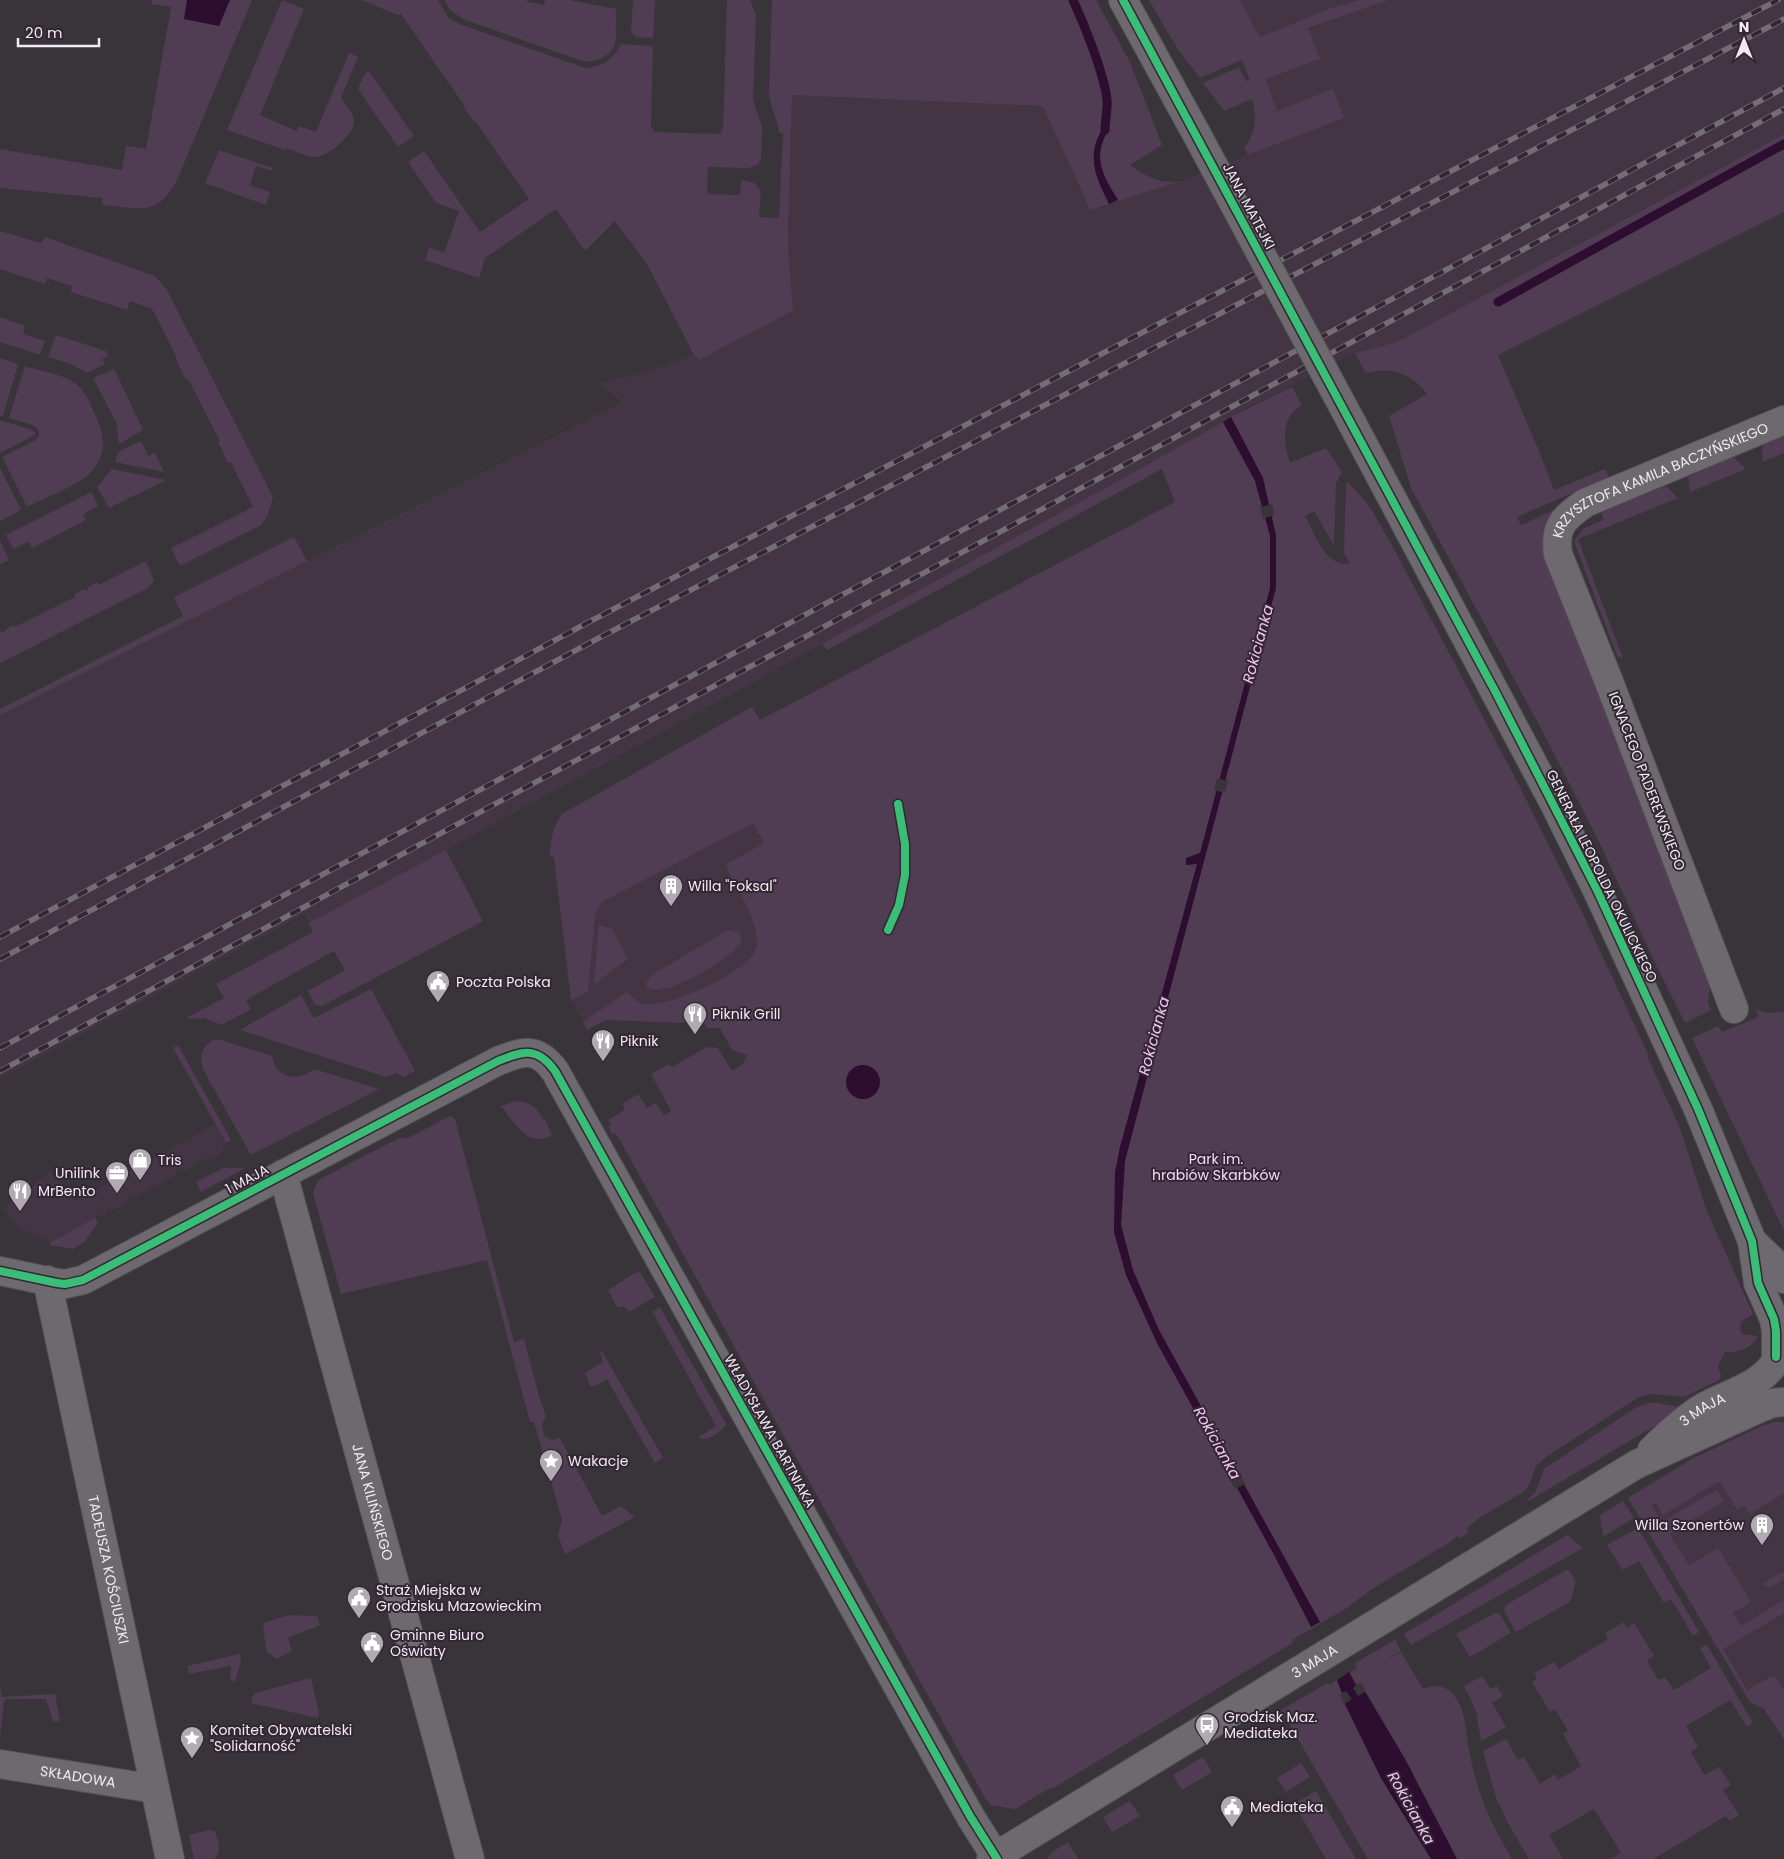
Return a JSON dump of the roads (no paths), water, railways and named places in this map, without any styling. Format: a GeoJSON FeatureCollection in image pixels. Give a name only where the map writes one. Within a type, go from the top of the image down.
{"type":"FeatureCollection","features":[{"type":"Feature","properties":{"kind":"street","name":"JANA MATEJKI"},"geometry":{"type":"LineString","coordinates":[[1123,0],[1196,132],[1352,425]]}},
{"type":"Feature","properties":{"kind":"street","name":"KRZYSZTOFA KAMILA BACZYŃSKIEGO"},"geometry":{"type":"LineString","coordinates":[[1558,554],[1556,541],[1558,528],[1568,516],[1585,503],[1784,420]]}},
{"type":"Feature","properties":{"kind":"street","name":"GENERAŁA LEOPOLDA OKULICKIEGO"},"geometry":{"type":"LineString","coordinates":[[1352,425],[1495,692],[1588,873],[1698,1109],[1752,1241],[1758,1283],[1774,1319],[1778,1355],[1775,1378],[1784,1394]]}},
{"type":"Feature","properties":{"kind":"street","name":"IGNACEGO PADEREWSKIEGO"},"geometry":{"type":"LineString","coordinates":[[1558,554],[1608,679],[1734,1009]]}},
{"type":"Feature","properties":{"kind":"street","name":"WŁADYSŁAWA BARTNIAKA"},"geometry":{"type":"LineString","coordinates":[[498,1061],[518,1054],[534,1053],[546,1060],[555,1071],[994,1858]]}},
{"type":"Feature","properties":{"kind":"street","name":"1 MAJA"},"geometry":{"type":"LineString","coordinates":[[0,1271],[65,1284],[83,1280],[498,1061]]}},
{"type":"Feature","properties":{"kind":"street","name":"JANA KILIŃSKIEGO"},"geometry":{"type":"LineString","coordinates":[[283,1174],[470,1859]]}},
{"type":"Feature","properties":{"kind":"street","name":"GENERAŁA LEOPOLDA OKULICKIEGO"},"geometry":{"type":"LineString","coordinates":[[1752,1241],[1775,1263],[1784,1279]]}},
{"type":"Feature","properties":{"kind":"street","name":"TADEUSZA KOŚCIUSZKI"},"geometry":{"type":"LineString","coordinates":[[48,1280],[170,1859]]}},
{"type":"Feature","properties":{"kind":"street","name":"3 MAJA"},"geometry":{"type":"LineString","coordinates":[[1637,1464],[1678,1424],[1703,1408],[1762,1378],[1778,1355]]}},
{"type":"Feature","properties":{"kind":"street","name":"3 MAJA"},"geometry":{"type":"LineString","coordinates":[[994,1858],[1637,1464],[1760,1408],[1773,1403],[1784,1402]]}},
{"type":"Feature","properties":{"kind":"street","name":"SKŁADOWA"},"geometry":{"type":"LineString","coordinates":[[0,1764],[156,1789]]}},
{"type":"Feature","properties":{"kind":"water"},"geometry":{"type":"Polygon","coordinates":[[[187,0],[230,0],[219,26],[184,19],[187,0]]]}},
{"type":"Feature","properties":{"kind":"water"},"geometry":{"type":"Polygon","coordinates":[[[1106,123],[1109,129],[1101,148],[1101,165],[1107,182],[1118,200],[1109,204],[1099,183],[1094,164],[1094,154],[1099,134],[1106,123]]]}},
{"type":"Feature","properties":{"kind":"water","name":"Rokicianka"},"geometry":{"type":"Polygon","coordinates":[[[1231,417],[1263,478],[1276,535],[1276,588],[1125,1161],[1121,1225],[1133,1270],[1159,1330],[1320,1622],[1311,1627],[1273,1553],[1157,1343],[1126,1275],[1114,1232],[1115,1172],[1120,1147],[1197,864],[1186,865],[1186,858],[1200,853],[1270,588],[1270,536],[1255,481],[1223,422],[1231,417]]]}},
{"type":"Feature","properties":{"kind":"water"},"geometry":{"type":"Polygon","coordinates":[[[863,1065],[875,1070],[880,1082],[875,1094],[863,1099],[851,1094],[846,1082],[851,1070],[863,1065]]]}},
{"type":"Feature","properties":{"kind":"water","name":"Rokicianka"},"geometry":{"type":"Polygon","coordinates":[[[1349,1672],[1356,1685],[1353,1688],[1358,1696],[1365,1692],[1405,1759],[1457,1859],[1431,1859],[1381,1778],[1345,1704],[1352,1699],[1346,1691],[1342,1693],[1337,1680],[1349,1672]]]}},
{"type":"Feature","properties":{"kind":"waterway"},"geometry":{"type":"LineString","coordinates":[[1073,0],[1102,75],[1107,99],[1105,130]]}},
{"type":"Feature","properties":{"kind":"waterway"},"geometry":{"type":"LineString","coordinates":[[1498,302],[1784,144]]}},
{"type":"Feature","properties":{"kind":"railway"},"geometry":{"type":"LineString","coordinates":[[0,937],[587,623],[1778,0]]}},
{"type":"Feature","properties":{"kind":"railway"},"geometry":{"type":"LineString","coordinates":[[0,959],[597,639],[1784,19]]}},
{"type":"Feature","properties":{"kind":"railway"},"geometry":{"type":"LineString","coordinates":[[0,1048],[1784,88]]}},
{"type":"Feature","properties":{"kind":"railway"},"geometry":{"type":"LineString","coordinates":[[0,1071],[1784,109]]}},
{"type":"Feature","properties":{"kind":"place","name":"Willa \"Foksal\""},"geometry":{"type":"Point","coordinates":[671,907]}},
{"type":"Feature","properties":{"kind":"place","name":"Poczta Polska"},"geometry":{"type":"Point","coordinates":[438,1003]}},
{"type":"Feature","properties":{"kind":"place","name":"Piknik Grill"},"geometry":{"type":"Point","coordinates":[695,1035]}},
{"type":"Feature","properties":{"kind":"place","name":"Piknik"},"geometry":{"type":"Point","coordinates":[603,1062]}},
{"type":"Feature","properties":{"kind":"place","name":"Tris"},"geometry":{"type":"Point","coordinates":[140,1181]}},
{"type":"Feature","properties":{"kind":"place","name":"Unilink"},"geometry":{"type":"Point","coordinates":[117,1194]}},
{"type":"Feature","properties":{"kind":"place","name":"MrBento"},"geometry":{"type":"Point","coordinates":[20,1212]}},
{"type":"Feature","properties":{"kind":"place","name":"Wakacje"},"geometry":{"type":"Point","coordinates":[551,1482]}},
{"type":"Feature","properties":{"kind":"place","name":"Willa Szonertów"},"geometry":{"type":"Point","coordinates":[1762,1546]}},
{"type":"Feature","properties":{"kind":"place","name":"Straż Miejska w Grodzisku Mazowieckim"},"geometry":{"type":"Point","coordinates":[359,1619]}},
{"type":"Feature","properties":{"kind":"place","name":"Gminne Biuro Oświaty"},"geometry":{"type":"Point","coordinates":[372,1664]}},
{"type":"Feature","properties":{"kind":"place","name":"Grodzisk Maz. Mediateka"},"geometry":{"type":"Point","coordinates":[1207,1746]}},
{"type":"Feature","properties":{"kind":"place","name":"Komitet Obywatelski \"Solidarność\""},"geometry":{"type":"Point","coordinates":[192,1759]}},
{"type":"Feature","properties":{"kind":"place","name":"Mediateka"},"geometry":{"type":"Point","coordinates":[1232,1828]}},
{"type":"Feature","properties":{"kind":"park label","name":"Park im. hrabiów Skarbków"},"geometry":{"type":"Point","coordinates":[1216,1168]}}]}
